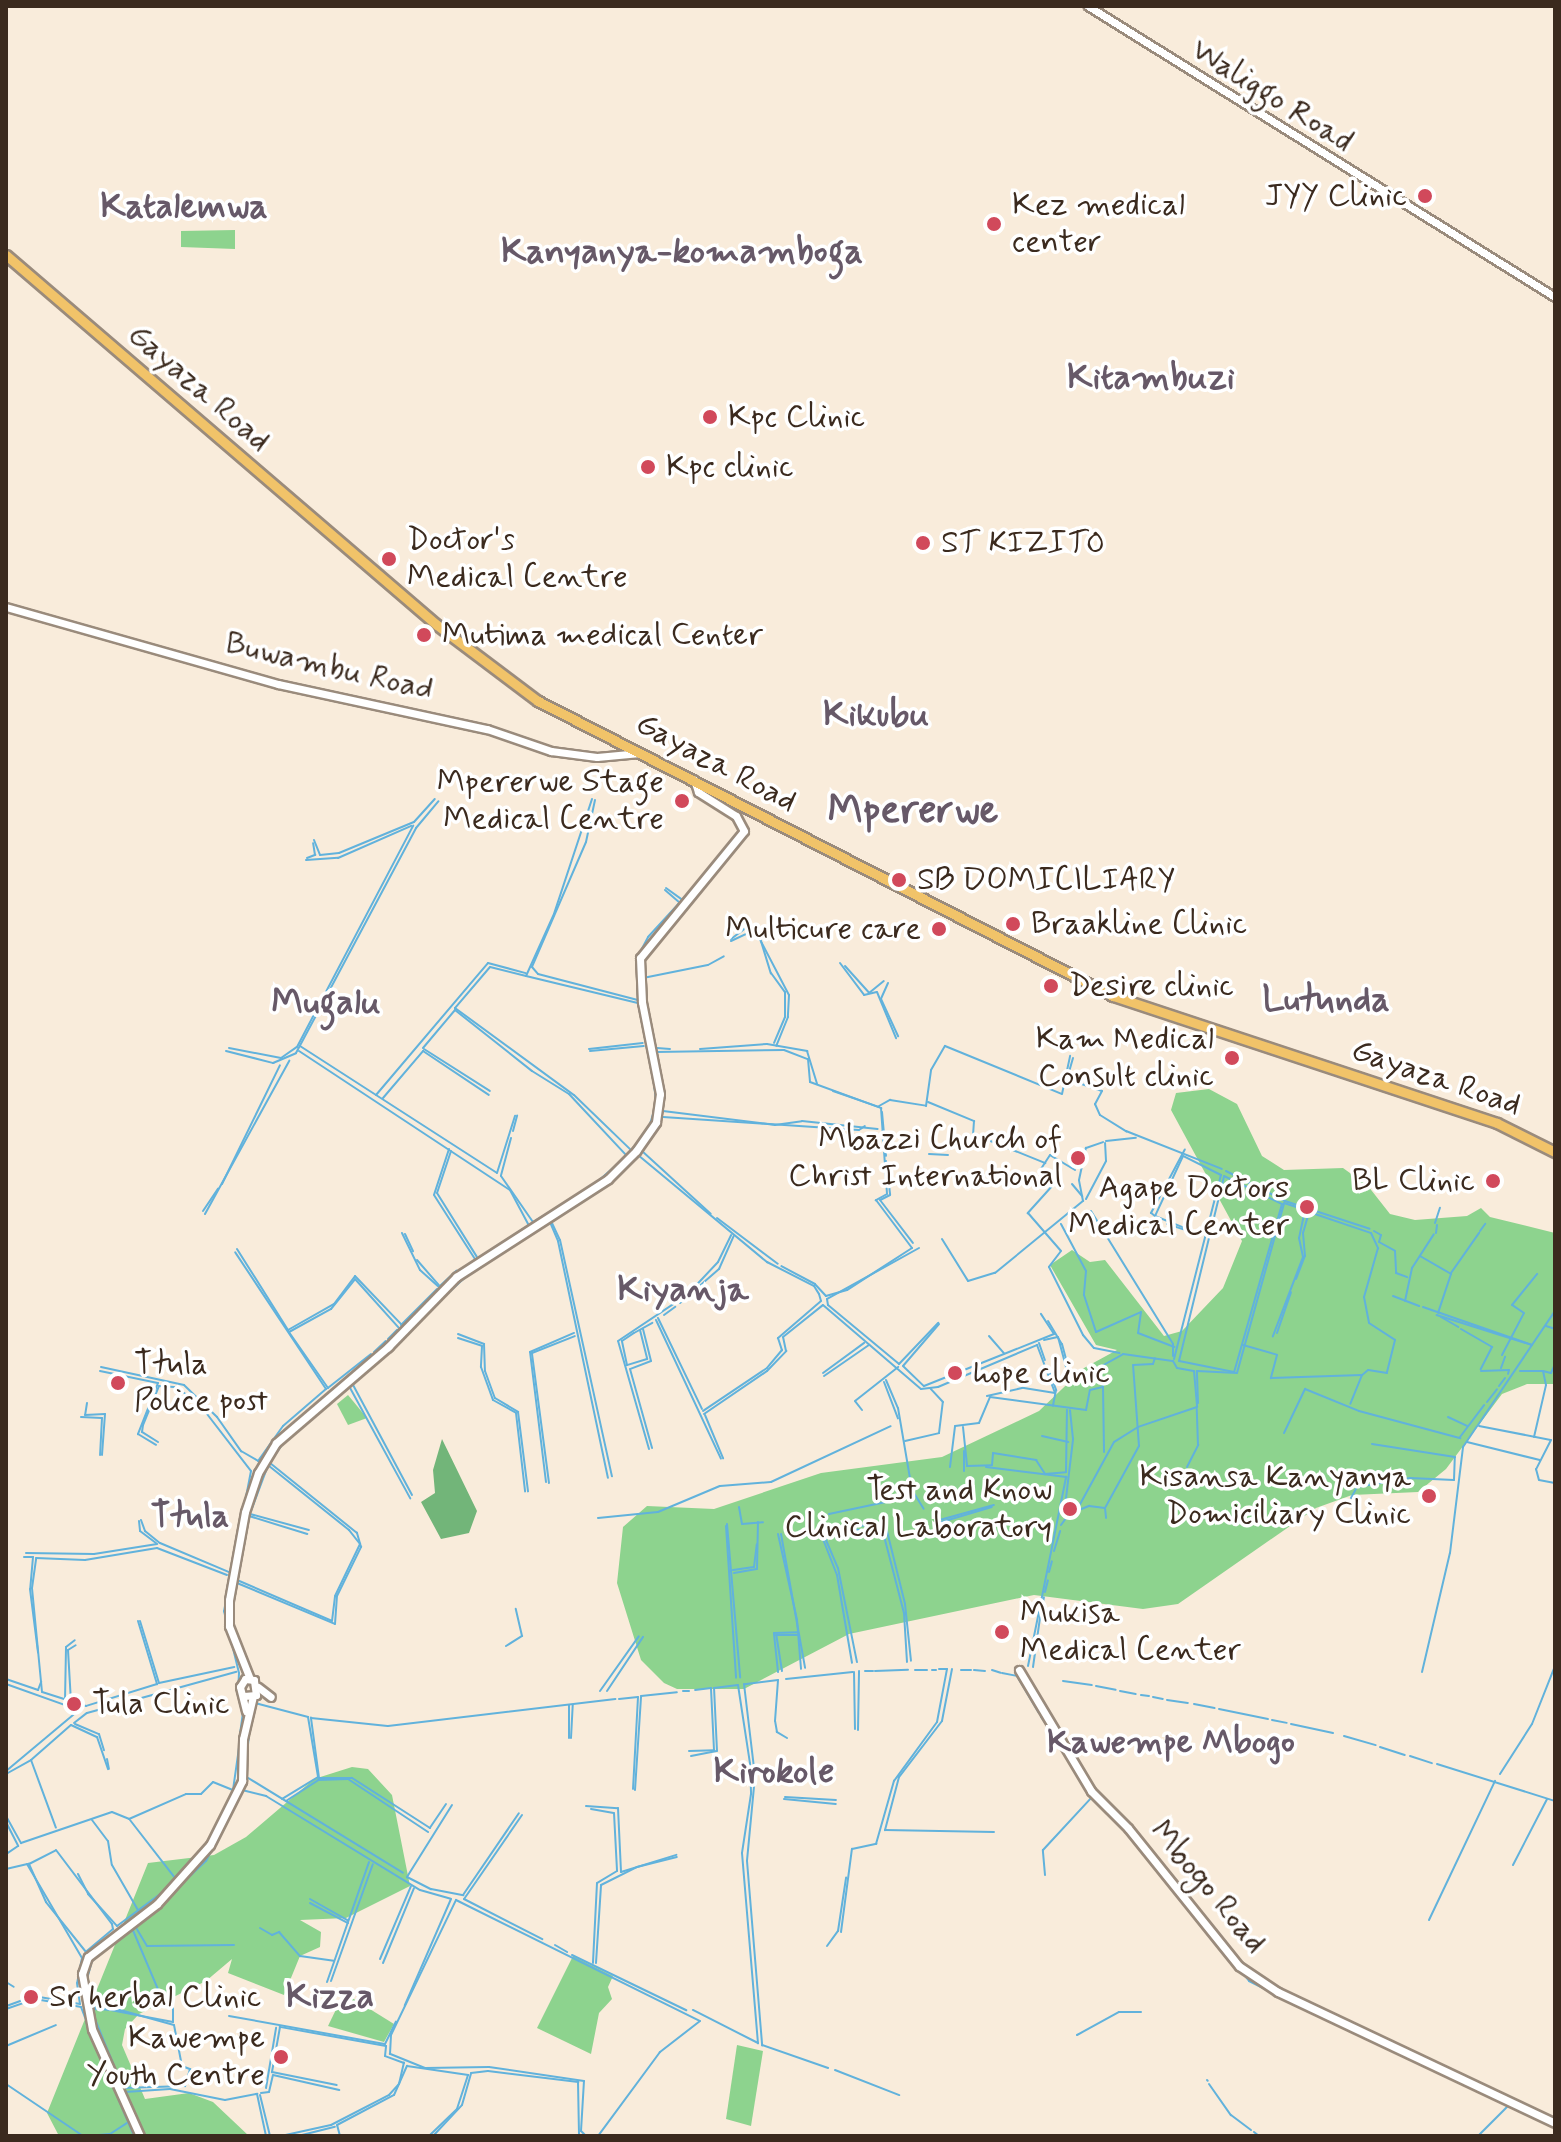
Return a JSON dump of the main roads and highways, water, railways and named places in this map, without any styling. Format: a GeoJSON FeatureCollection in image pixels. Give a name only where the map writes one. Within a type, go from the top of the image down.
{"type":"FeatureCollection","features":[{"type":"Feature","properties":{"kind":"main road","name":"Gayaza Road"},"geometry":{"type":"LineString","coordinates":[[6,255],[496,672],[538,701],[1113,996],[1497,1123],[1555,1152]]}},
{"type":"Feature","properties":{"kind":"waterway"},"geometry":{"type":"LineString","coordinates":[[314,840],[320,855],[339,853],[414,822],[435,799]]}},
{"type":"Feature","properties":{"kind":"waterway"},"geometry":{"type":"LineString","coordinates":[[592,799],[554,914],[526,976],[638,1003]]}},
{"type":"Feature","properties":{"kind":"waterway"},"geometry":{"type":"LineString","coordinates":[[595,800],[586,842],[532,967],[538,974],[638,1000]]}},
{"type":"Feature","properties":{"kind":"waterway"},"geometry":{"type":"LineString","coordinates":[[226,1051],[273,1063],[296,1053],[416,828],[439,801]]}},
{"type":"Feature","properties":{"kind":"waterway"},"geometry":{"type":"LineString","coordinates":[[306,860],[338,858],[411,826]]}},
{"type":"Feature","properties":{"kind":"waterway"},"geometry":{"type":"LineString","coordinates":[[229,1048],[281,1058],[297,1047],[413,826]]}},
{"type":"Feature","properties":{"kind":"waterway"},"geometry":{"type":"LineString","coordinates":[[307,858],[315,855],[313,843]]}},
{"type":"Feature","properties":{"kind":"waterway"},"geometry":{"type":"LineString","coordinates":[[666,888],[681,899]]}},
{"type":"Feature","properties":{"kind":"waterway"},"geometry":{"type":"LineString","coordinates":[[638,956],[648,937],[692,889]]}},
{"type":"Feature","properties":{"kind":"waterway"},"geometry":{"type":"LineString","coordinates":[[665,890],[679,902]]}},
{"type":"Feature","properties":{"kind":"waterway"},"geometry":{"type":"LineString","coordinates":[[731,939],[748,926]]}},
{"type":"Feature","properties":{"kind":"waterway"},"geometry":{"type":"LineString","coordinates":[[755,930],[789,995],[788,1017],[776,1046]]}},
{"type":"Feature","properties":{"kind":"waterway"},"geometry":{"type":"LineString","coordinates":[[731,941],[750,932],[760,938],[771,973],[785,992],[785,1017],[774,1043]]}},
{"type":"Feature","properties":{"kind":"waterway"},"geometry":{"type":"LineString","coordinates":[[643,978],[708,965],[724,956]]}},
{"type":"Feature","properties":{"kind":"waterway"},"geometry":{"type":"LineString","coordinates":[[637,962],[638,1003],[652,1070]]}},
{"type":"Feature","properties":{"kind":"waterway"},"geometry":{"type":"LineString","coordinates":[[376,1095],[488,963],[526,973]]}},
{"type":"Feature","properties":{"kind":"waterway"},"geometry":{"type":"LineString","coordinates":[[840,963],[864,995],[877,992],[896,1038]]}},
{"type":"Feature","properties":{"kind":"waterway"},"geometry":{"type":"LineString","coordinates":[[845,966],[869,993],[884,981]]}},
{"type":"Feature","properties":{"kind":"waterway"},"geometry":{"type":"LineString","coordinates":[[526,976],[490,967],[455,1008],[574,1095],[631,1150]]}},
{"type":"Feature","properties":{"kind":"waterway"},"geometry":{"type":"LineString","coordinates":[[888,983],[881,999],[898,1036]]}},
{"type":"Feature","properties":{"kind":"waterway"},"geometry":{"type":"LineString","coordinates":[[423,1048],[455,1010],[532,1071],[569,1094],[627,1156]]}},
{"type":"Feature","properties":{"kind":"waterway"},"geometry":{"type":"LineString","coordinates":[[589,1049],[643,1043]]}},
{"type":"Feature","properties":{"kind":"waterway"},"geometry":{"type":"LineString","coordinates":[[653,1044],[664,1094],[659,1123]]}},
{"type":"Feature","properties":{"kind":"waterway"},"geometry":{"type":"LineString","coordinates":[[700,1049],[767,1044],[807,1051],[817,1083]]}},
{"type":"Feature","properties":{"kind":"waterway"},"geometry":{"type":"LineString","coordinates":[[300,1046],[497,1173],[515,1116]]}},
{"type":"Feature","properties":{"kind":"waterway"},"geometry":{"type":"LineString","coordinates":[[590,1051],[644,1046]]}},
{"type":"Feature","properties":{"kind":"waterway"},"geometry":{"type":"LineString","coordinates":[[879,1106],[890,1100],[926,1106],[931,1070],[945,1046],[1062,1094],[1070,1056]]}},
{"type":"Feature","properties":{"kind":"waterway"},"geometry":{"type":"LineString","coordinates":[[657,1048],[670,1049]]}},
{"type":"Feature","properties":{"kind":"waterway"},"geometry":{"type":"LineString","coordinates":[[424,1049],[490,1091]]}},
{"type":"Feature","properties":{"kind":"waterway"},"geometry":{"type":"LineString","coordinates":[[656,1052],[784,1050],[808,1059],[810,1082],[881,1108],[887,1194],[876,1200],[912,1248],[847,1290],[826,1296],[815,1284],[781,1266]]}},
{"type":"Feature","properties":{"kind":"waterway"},"geometry":{"type":"LineString","coordinates":[[299,1051],[510,1190],[529,1225],[483,1255]]}},
{"type":"Feature","properties":{"kind":"waterway"},"geometry":{"type":"LineString","coordinates":[[383,1098],[423,1051],[489,1095]]}},
{"type":"Feature","properties":{"kind":"waterway"},"geometry":{"type":"LineString","coordinates":[[1073,1058],[1067,1079],[1102,1091],[1095,1104],[1100,1115],[1126,1131],[1222,1169]]}},
{"type":"Feature","properties":{"kind":"waterway"},"geometry":{"type":"LineString","coordinates":[[205,1214],[289,1061]]}},
{"type":"Feature","properties":{"kind":"waterway"},"geometry":{"type":"LineString","coordinates":[[222,1184],[280,1065]]}},
{"type":"Feature","properties":{"kind":"waterway"},"geometry":{"type":"LineString","coordinates":[[653,1076],[656,1101]]}},
{"type":"Feature","properties":{"kind":"waterway"},"geometry":{"type":"LineString","coordinates":[[833,1091],[879,1107]]}},
{"type":"Feature","properties":{"kind":"waterway"},"geometry":{"type":"LineString","coordinates":[[928,1102],[974,1121],[973,1134],[1045,1163]]}},
{"type":"Feature","properties":{"kind":"waterway"},"geometry":{"type":"LineString","coordinates":[[650,1124],[654,1111]]}},
{"type":"Feature","properties":{"kind":"waterway"},"geometry":{"type":"LineString","coordinates":[[663,1111],[775,1125],[802,1121],[878,1129]]}},
{"type":"Feature","properties":{"kind":"waterway"},"geometry":{"type":"LineString","coordinates":[[882,1112],[886,1156]]}},
{"type":"Feature","properties":{"kind":"waterway"},"geometry":{"type":"LineString","coordinates":[[513,1131],[517,1116]]}},
{"type":"Feature","properties":{"kind":"waterway"},"geometry":{"type":"LineString","coordinates":[[663,1117],[859,1130],[865,1126]]}},
{"type":"Feature","properties":{"kind":"waterway"},"geometry":{"type":"LineString","coordinates":[[655,1128],[642,1151],[711,1214]]}},
{"type":"Feature","properties":{"kind":"waterway"},"geometry":{"type":"LineString","coordinates":[[511,1138],[501,1176],[533,1222],[574,1197]]}},
{"type":"Feature","properties":{"kind":"waterway"},"geometry":{"type":"LineString","coordinates":[[1106,1141],[1136,1138]]}},
{"type":"Feature","properties":{"kind":"waterway"},"geometry":{"type":"LineString","coordinates":[[942,1239],[968,1281],[995,1273],[1083,1201],[1079,1180],[1086,1148],[1103,1142]]}},
{"type":"Feature","properties":{"kind":"waterway"},"geometry":{"type":"LineString","coordinates":[[1086,1199],[1106,1161],[1105,1143]]}},
{"type":"Feature","properties":{"kind":"waterway"},"geometry":{"type":"LineString","coordinates":[[449,1149],[434,1195],[475,1259]]}},
{"type":"Feature","properties":{"kind":"waterway"},"geometry":{"type":"LineString","coordinates":[[1161,1221],[1151,1213],[1185,1149]]}},
{"type":"Feature","properties":{"kind":"waterway"},"geometry":{"type":"LineString","coordinates":[[451,1151],[437,1193],[477,1257]]}},
{"type":"Feature","properties":{"kind":"waterway"},"geometry":{"type":"LineString","coordinates":[[929,1154],[948,1155]]}},
{"type":"Feature","properties":{"kind":"waterway"},"geometry":{"type":"LineString","coordinates":[[638,1155],[767,1262],[814,1286],[821,1301],[778,1338],[782,1350],[767,1368],[703,1411]]}},
{"type":"Feature","properties":{"kind":"waterway"},"geometry":{"type":"LineString","coordinates":[[437,1303],[469,1274],[604,1187],[638,1155]]}},
{"type":"Feature","properties":{"kind":"waterway"},"geometry":{"type":"LineString","coordinates":[[1075,1170],[1050,1155],[1041,1169],[1053,1185],[1028,1213],[1061,1251],[1049,1267],[1083,1335],[1094,1348],[1120,1353]]}},
{"type":"Feature","properties":{"kind":"waterway"},"geometry":{"type":"LineString","coordinates":[[1174,1359],[1221,1175],[1183,1156],[1155,1216],[1184,1228]]}},
{"type":"Feature","properties":{"kind":"waterway"},"geometry":{"type":"LineString","coordinates":[[886,1161],[890,1195],[880,1200],[913,1243]]}},
{"type":"Feature","properties":{"kind":"waterway"},"geometry":{"type":"LineString","coordinates":[[597,1182],[620,1162]]}},
{"type":"Feature","properties":{"kind":"waterway"},"geometry":{"type":"LineString","coordinates":[[1226,1171],[1285,1201],[1370,1229]]}},
{"type":"Feature","properties":{"kind":"waterway"},"geometry":{"type":"LineString","coordinates":[[1224,1176],[1282,1204],[1234,1372],[1179,1361],[1224,1176]]}},
{"type":"Feature","properties":{"kind":"waterway"},"geometry":{"type":"LineString","coordinates":[[1072,1184],[1082,1196]]}},
{"type":"Feature","properties":{"kind":"waterway"},"geometry":{"type":"LineString","coordinates":[[203,1211],[218,1189]]}},
{"type":"Feature","properties":{"kind":"waterway"},"geometry":{"type":"LineString","coordinates":[[1198,1403],[1197,1371],[1237,1373],[1284,1203],[1305,1210],[1299,1238],[1303,1257],[1273,1336]]}},
{"type":"Feature","properties":{"kind":"waterway"},"geometry":{"type":"LineString","coordinates":[[1435,1223],[1440,1208]]}},
{"type":"Feature","properties":{"kind":"waterway"},"geometry":{"type":"LineString","coordinates":[[1091,1211],[1173,1344],[1173,1356]]}},
{"type":"Feature","properties":{"kind":"waterway"},"geometry":{"type":"LineString","coordinates":[[1296,1279],[1305,1256],[1303,1233],[1309,1212],[1371,1233],[1378,1248],[1364,1297],[1369,1323],[1395,1340],[1387,1373],[1368,1370],[1362,1375]]}},
{"type":"Feature","properties":{"kind":"waterway"},"geometry":{"type":"LineString","coordinates":[[717,1218],[778,1264]]}},
{"type":"Feature","properties":{"kind":"waterway"},"geometry":{"type":"LineString","coordinates":[[551,1221],[560,1240],[612,1476]]}},
{"type":"Feature","properties":{"kind":"waterway"},"geometry":{"type":"LineString","coordinates":[[550,1222],[558,1241],[608,1478]]}},
{"type":"Feature","properties":{"kind":"waterway"},"geometry":{"type":"LineString","coordinates":[[1061,1224],[1086,1271],[1084,1295],[1096,1332],[1141,1312],[1138,1333],[1174,1347]]}},
{"type":"Feature","properties":{"kind":"waterway"},"geometry":{"type":"LineString","coordinates":[[1167,1224],[1185,1230]]}},
{"type":"Feature","properties":{"kind":"waterway"},"geometry":{"type":"LineString","coordinates":[[1480,1231],[1485,1224]]}},
{"type":"Feature","properties":{"kind":"waterway"},"geometry":{"type":"LineString","coordinates":[[1436,1233],[1437,1225]]}},
{"type":"Feature","properties":{"kind":"waterway"},"geometry":{"type":"LineString","coordinates":[[1374,1231],[1381,1235],[1379,1242],[1395,1251],[1396,1273],[1407,1277]]}},
{"type":"Feature","properties":{"kind":"waterway"},"geometry":{"type":"LineString","coordinates":[[402,1233],[420,1270],[439,1287]]}},
{"type":"Feature","properties":{"kind":"waterway"},"geometry":{"type":"LineString","coordinates":[[1451,1273],[1479,1233]]}},
{"type":"Feature","properties":{"kind":"waterway"},"geometry":{"type":"LineString","coordinates":[[405,1234],[413,1251]]}},
{"type":"Feature","properties":{"kind":"waterway"},"geometry":{"type":"LineString","coordinates":[[1405,1301],[1412,1268],[1434,1234]]}},
{"type":"Feature","properties":{"kind":"waterway"},"geometry":{"type":"LineString","coordinates":[[649,1449],[618,1341],[687,1295],[718,1262],[731,1235]]}},
{"type":"Feature","properties":{"kind":"waterway"},"geometry":{"type":"LineString","coordinates":[[680,1303],[719,1269],[734,1236]]}},
{"type":"Feature","properties":{"kind":"waterway"},"geometry":{"type":"LineString","coordinates":[[919,1248],[827,1299],[828,1305],[899,1364],[938,1323]]}},
{"type":"Feature","properties":{"kind":"waterway"},"geometry":{"type":"LineString","coordinates":[[237,1249],[288,1330],[334,1304],[355,1276],[402,1325]]}},
{"type":"Feature","properties":{"kind":"waterway"},"geometry":{"type":"LineString","coordinates":[[101,1367],[184,1385],[217,1417],[241,1451],[258,1461],[283,1426],[326,1389],[235,1252]]}},
{"type":"Feature","properties":{"kind":"waterway"},"geometry":{"type":"LineString","coordinates":[[1420,1256],[1451,1274],[1438,1313]]}},
{"type":"Feature","properties":{"kind":"waterway"},"geometry":{"type":"LineString","coordinates":[[417,1260],[440,1286]]}},
{"type":"Feature","properties":{"kind":"waterway"},"geometry":{"type":"LineString","coordinates":[[441,1285],[456,1271]]}},
{"type":"Feature","properties":{"kind":"waterway"},"geometry":{"type":"LineString","coordinates":[[1502,1355],[1524,1313],[1512,1305],[1537,1274]]}},
{"type":"Feature","properties":{"kind":"waterway"},"geometry":{"type":"LineString","coordinates":[[371,1354],[328,1388],[289,1332],[331,1309],[355,1279],[399,1328]]}},
{"type":"Feature","properties":{"kind":"waterway"},"geometry":{"type":"LineString","coordinates":[[401,1325],[437,1289]]}},
{"type":"Feature","properties":{"kind":"waterway"},"geometry":{"type":"LineString","coordinates":[[1277,1333],[1291,1292]]}},
{"type":"Feature","properties":{"kind":"waterway"},"geometry":{"type":"LineString","coordinates":[[1393,1296],[1419,1306]]}},
{"type":"Feature","properties":{"kind":"waterway"},"geometry":{"type":"LineString","coordinates":[[704,1414],[767,1371],[786,1351],[783,1337],[823,1305],[921,1389],[938,1387],[1037,1345],[1055,1393],[1022,1388],[987,1396]]}},
{"type":"Feature","properties":{"kind":"waterway"},"geometry":{"type":"LineString","coordinates":[[664,1315],[675,1307]]}},
{"type":"Feature","properties":{"kind":"waterway"},"geometry":{"type":"LineString","coordinates":[[1423,1307],[1532,1345],[1437,1315]]}},
{"type":"Feature","properties":{"kind":"waterway"},"geometry":{"type":"LineString","coordinates":[[1478,1425],[1555,1311]]}},
{"type":"Feature","properties":{"kind":"waterway"},"geometry":{"type":"LineString","coordinates":[[939,1324],[903,1366],[924,1386],[1054,1334],[1041,1314]]}},
{"type":"Feature","properties":{"kind":"waterway"},"geometry":{"type":"LineString","coordinates":[[422,1318],[426,1315]]}},
{"type":"Feature","properties":{"kind":"waterway"},"geometry":{"type":"LineString","coordinates":[[1441,1317],[1458,1327]]}},
{"type":"Feature","properties":{"kind":"waterway"},"geometry":{"type":"LineString","coordinates":[[658,1318],[702,1409]]}},
{"type":"Feature","properties":{"kind":"waterway"},"geometry":{"type":"LineString","coordinates":[[656,1320],[721,1459]]}},
{"type":"Feature","properties":{"kind":"waterway"},"geometry":{"type":"LineString","coordinates":[[1048,1321],[1062,1344],[1069,1371]]}},
{"type":"Feature","properties":{"kind":"waterway"},"geometry":{"type":"LineString","coordinates":[[407,1335],[418,1323]]}},
{"type":"Feature","properties":{"kind":"waterway"},"geometry":{"type":"LineString","coordinates":[[640,1330],[647,1359],[627,1365],[622,1341],[634,1333],[652,1323]]}},
{"type":"Feature","properties":{"kind":"waterway"},"geometry":{"type":"LineString","coordinates":[[1546,1326],[1555,1329]]}},
{"type":"Feature","properties":{"kind":"waterway"},"geometry":{"type":"LineString","coordinates":[[643,1329],[651,1361],[630,1369],[652,1448]]}},
{"type":"Feature","properties":{"kind":"waterway"},"geometry":{"type":"LineString","coordinates":[[1461,1329],[1492,1347],[1481,1369]]}},
{"type":"Feature","properties":{"kind":"waterway"},"geometry":{"type":"LineString","coordinates":[[388,1339],[397,1330]]}},
{"type":"Feature","properties":{"kind":"waterway"},"geometry":{"type":"LineString","coordinates":[[546,1482],[530,1352],[574,1333]]}},
{"type":"Feature","properties":{"kind":"waterway"},"geometry":{"type":"LineString","coordinates":[[458,1334],[484,1344],[485,1371],[495,1398],[518,1412],[528,1491]]}},
{"type":"Feature","properties":{"kind":"waterway"},"geometry":{"type":"LineString","coordinates":[[549,1483],[532,1353],[575,1336]]}},
{"type":"Feature","properties":{"kind":"waterway"},"geometry":{"type":"LineString","coordinates":[[989,1336],[1004,1353]]}},
{"type":"Feature","properties":{"kind":"waterway"},"geometry":{"type":"LineString","coordinates":[[1044,1340],[1058,1337],[1067,1370]]}},
{"type":"Feature","properties":{"kind":"waterway"},"geometry":{"type":"LineString","coordinates":[[458,1338],[482,1346],[481,1367],[493,1400],[516,1413],[525,1491]]}},
{"type":"Feature","properties":{"kind":"waterway"},"geometry":{"type":"LineString","coordinates":[[399,1343],[403,1339]]}},
{"type":"Feature","properties":{"kind":"waterway"},"geometry":{"type":"LineString","coordinates":[[374,1352],[386,1341]]}},
{"type":"Feature","properties":{"kind":"waterway"},"geometry":{"type":"LineString","coordinates":[[823,1373],[864,1343]]}},
{"type":"Feature","properties":{"kind":"waterway"},"geometry":{"type":"LineString","coordinates":[[1039,1343],[1045,1360]]}},
{"type":"Feature","properties":{"kind":"waterway"},"geometry":{"type":"LineString","coordinates":[[824,1376],[869,1345]]}},
{"type":"Feature","properties":{"kind":"waterway"},"geometry":{"type":"LineString","coordinates":[[1243,1345],[1277,1355],[1271,1378],[1362,1375],[1350,1404]]}},
{"type":"Feature","properties":{"kind":"waterway"},"geometry":{"type":"LineString","coordinates":[[393,1349],[396,1346]]}},
{"type":"Feature","properties":{"kind":"waterway"},"geometry":{"type":"LineString","coordinates":[[362,1374],[389,1352]]}},
{"type":"Feature","properties":{"kind":"waterway"},"geometry":{"type":"LineString","coordinates":[[950,1467],[955,1426],[979,1423],[990,1397],[1086,1410],[1090,1390],[1103,1387],[1100,1367],[1123,1354],[1173,1361],[1177,1368],[1194,1371],[1197,1407],[1138,1427],[1114,1442],[1078,1508],[1064,1515],[1073,1439],[1070,1410]]}},
{"type":"Feature","properties":{"kind":"waterway"},"geometry":{"type":"LineString","coordinates":[[1501,1368],[1505,1357]]}},
{"type":"Feature","properties":{"kind":"waterway"},"geometry":{"type":"LineString","coordinates":[[1105,1508],[1139,1446],[1133,1365],[1153,1364],[1155,1358]]}},
{"type":"Feature","properties":{"kind":"waterway"},"geometry":{"type":"LineString","coordinates":[[1534,1437],[1546,1385],[1543,1371],[1551,1373],[1555,1364]]}},
{"type":"Feature","properties":{"kind":"waterway"},"geometry":{"type":"LineString","coordinates":[[1047,1366],[1056,1390],[1053,1406]]}},
{"type":"Feature","properties":{"kind":"waterway"},"geometry":{"type":"LineString","coordinates":[[862,1410],[855,1401],[898,1367]]}},
{"type":"Feature","properties":{"kind":"waterway"},"geometry":{"type":"LineString","coordinates":[[1481,1371],[1509,1370],[1508,1374]]}},
{"type":"Feature","properties":{"kind":"waterway"},"geometry":{"type":"LineString","coordinates":[[100,1371],[158,1383],[138,1434],[156,1445]]}},
{"type":"Feature","properties":{"kind":"waterway"},"geometry":{"type":"LineString","coordinates":[[1520,1371],[1542,1371]]}},
{"type":"Feature","properties":{"kind":"waterway"},"geometry":{"type":"LineString","coordinates":[[1499,1386],[1505,1378]]}},
{"type":"Feature","properties":{"kind":"waterway"},"geometry":{"type":"LineString","coordinates":[[886,1380],[898,1408],[912,1490],[924,1509]]}},
{"type":"Feature","properties":{"kind":"waterway"},"geometry":{"type":"LineString","coordinates":[[884,1382],[898,1418]]}},
{"type":"Feature","properties":{"kind":"waterway"},"geometry":{"type":"LineString","coordinates":[[352,1383],[412,1495]]}},
{"type":"Feature","properties":{"kind":"waterway"},"geometry":{"type":"LineString","coordinates":[[158,1442],[142,1432],[143,1425],[159,1386],[174,1387],[197,1401],[251,1471],[224,1611],[239,1673],[238,1695]]}},
{"type":"Feature","properties":{"kind":"waterway"},"geometry":{"type":"LineString","coordinates":[[349,1386],[410,1498]]}},
{"type":"Feature","properties":{"kind":"waterway"},"geometry":{"type":"LineString","coordinates":[[1103,1387],[1104,1452]]}},
{"type":"Feature","properties":{"kind":"waterway"},"geometry":{"type":"LineString","coordinates":[[905,1441],[939,1433],[943,1402],[930,1388]]}},
{"type":"Feature","properties":{"kind":"waterway"},"geometry":{"type":"LineString","coordinates":[[1284,1433],[1305,1389],[1359,1411],[1460,1438]]}},
{"type":"Feature","properties":{"kind":"waterway"},"geometry":{"type":"LineString","coordinates":[[1487,1402],[1497,1389]]}},
{"type":"Feature","properties":{"kind":"waterway"},"geometry":{"type":"LineString","coordinates":[[87,1403],[85,1415],[105,1414],[102,1455]]}},
{"type":"Feature","properties":{"kind":"waterway"},"geometry":{"type":"LineString","coordinates":[[1460,1437],[1484,1405]]}},
{"type":"Feature","properties":{"kind":"waterway"},"geometry":{"type":"LineString","coordinates":[[1187,1467],[1198,1445],[1197,1409]]}},
{"type":"Feature","properties":{"kind":"waterway"},"geometry":{"type":"LineString","coordinates":[[963,1427],[967,1466],[992,1465],[993,1453],[1036,1460],[1045,1474],[1066,1472],[1067,1410]]}},
{"type":"Feature","properties":{"kind":"waterway"},"geometry":{"type":"LineString","coordinates":[[705,1415],[723,1458]]}},
{"type":"Feature","properties":{"kind":"waterway"},"geometry":{"type":"LineString","coordinates":[[81,1417],[102,1418],[100,1455]]}},
{"type":"Feature","properties":{"kind":"waterway"},"geometry":{"type":"LineString","coordinates":[[1448,1417],[1467,1426]]}},
{"type":"Feature","properties":{"kind":"waterway"},"geometry":{"type":"LineString","coordinates":[[598,1518],[658,1512],[720,1486],[771,1482],[891,1426]]}},
{"type":"Feature","properties":{"kind":"waterway"},"geometry":{"type":"LineString","coordinates":[[1422,1672],[1450,1553],[1463,1447],[1477,1426]]}},
{"type":"Feature","properties":{"kind":"waterway"},"geometry":{"type":"LineString","coordinates":[[1479,1426],[1551,1440],[1536,1469],[1539,1480],[1555,1483]]}},
{"type":"Feature","properties":{"kind":"waterway"},"geometry":{"type":"LineString","coordinates":[[1042,1436],[1068,1442]]}},
{"type":"Feature","properties":{"kind":"waterway"},"geometry":{"type":"LineString","coordinates":[[270,1462],[287,1438]]}},
{"type":"Feature","properties":{"kind":"waterway"},"geometry":{"type":"LineString","coordinates":[[1467,1442],[1540,1460]]}},
{"type":"Feature","properties":{"kind":"waterway"},"geometry":{"type":"LineString","coordinates":[[1351,1498],[1357,1487],[1410,1478],[1454,1480],[1455,1457],[1372,1444]]}},
{"type":"Feature","properties":{"kind":"waterway"},"geometry":{"type":"LineString","coordinates":[[964,1451],[964,1471]]}},
{"type":"Feature","properties":{"kind":"waterway"},"geometry":{"type":"LineString","coordinates":[[237,1583],[335,1624],[337,1596],[361,1547],[357,1533],[270,1463]]}},
{"type":"Feature","properties":{"kind":"waterway"},"geometry":{"type":"LineString","coordinates":[[237,1580],[332,1621],[335,1596],[360,1544],[349,1530],[268,1465]]}},
{"type":"Feature","properties":{"kind":"waterway"},"geometry":{"type":"LineString","coordinates":[[986,1467],[1066,1477]]}},
{"type":"Feature","properties":{"kind":"waterway"},"geometry":{"type":"LineString","coordinates":[[251,1511],[267,1468]]}},
{"type":"Feature","properties":{"kind":"waterway"},"geometry":{"type":"LineString","coordinates":[[1028,1666],[1066,1477]]}},
{"type":"Feature","properties":{"kind":"waterway"},"geometry":{"type":"LineString","coordinates":[[829,1514],[914,1496]]}},
{"type":"Feature","properties":{"kind":"waterway"},"geometry":{"type":"LineString","coordinates":[[936,1521],[994,1505]]}},
{"type":"Feature","properties":{"kind":"waterway"},"geometry":{"type":"LineString","coordinates":[[1061,1525],[1069,1514],[1089,1506],[1105,1508],[1106,1518]]}},
{"type":"Feature","properties":{"kind":"waterway"},"geometry":{"type":"LineString","coordinates":[[739,1507],[742,1524],[763,1522]]}},
{"type":"Feature","properties":{"kind":"waterway"},"geometry":{"type":"LineString","coordinates":[[938,1523],[992,1507]]}},
{"type":"Feature","properties":{"kind":"waterway"},"geometry":{"type":"LineString","coordinates":[[250,1514],[309,1530]]}},
{"type":"Feature","properties":{"kind":"waterway"},"geometry":{"type":"LineString","coordinates":[[249,1516],[307,1534]]}},
{"type":"Feature","properties":{"kind":"waterway"},"geometry":{"type":"LineString","coordinates":[[141,1520],[145,1531],[160,1543],[229,1572]]}},
{"type":"Feature","properties":{"kind":"waterway"},"geometry":{"type":"LineString","coordinates":[[139,1521],[140,1531],[156,1543]]}},
{"type":"Feature","properties":{"kind":"waterway"},"geometry":{"type":"LineString","coordinates":[[734,1573],[757,1569],[758,1522]]}},
{"type":"Feature","properties":{"kind":"waterway"},"geometry":{"type":"LineString","coordinates":[[849,1527],[885,1523],[905,1604],[911,1661]]}},
{"type":"Feature","properties":{"kind":"waterway"},"geometry":{"type":"LineString","coordinates":[[727,1524],[740,1677]]}},
{"type":"Feature","properties":{"kind":"waterway"},"geometry":{"type":"LineString","coordinates":[[726,1526],[736,1678]]}},
{"type":"Feature","properties":{"kind":"waterway"},"geometry":{"type":"LineString","coordinates":[[849,1529],[883,1532],[904,1613],[907,1662]]}},
{"type":"Feature","properties":{"kind":"waterway"},"geometry":{"type":"LineString","coordinates":[[1054,1551],[1060,1531]]}},
{"type":"Feature","properties":{"kind":"waterway"},"geometry":{"type":"LineString","coordinates":[[823,1533],[838,1568],[857,1662]]}},
{"type":"Feature","properties":{"kind":"waterway"},"geometry":{"type":"LineString","coordinates":[[778,1534],[797,1620],[801,1669]]}},
{"type":"Feature","properties":{"kind":"waterway"},"geometry":{"type":"LineString","coordinates":[[781,1534],[805,1668]]}},
{"type":"Feature","properties":{"kind":"waterway"},"geometry":{"type":"LineString","coordinates":[[821,1534],[837,1575],[852,1663]]}},
{"type":"Feature","properties":{"kind":"waterway"},"geometry":{"type":"LineString","coordinates":[[26,1553],[94,1554],[157,1544]]}},
{"type":"Feature","properties":{"kind":"waterway"},"geometry":{"type":"LineString","coordinates":[[733,1570],[754,1567],[757,1544]]}},
{"type":"Feature","properties":{"kind":"waterway"},"geometry":{"type":"LineString","coordinates":[[138,1621],[157,1684],[86,1706],[42,1692],[32,1588],[36,1558],[85,1560],[157,1548],[227,1575]]}},
{"type":"Feature","properties":{"kind":"waterway"},"geometry":{"type":"LineString","coordinates":[[24,1557],[33,1557],[30,1589],[38,1652]]}},
{"type":"Feature","properties":{"kind":"waterway"},"geometry":{"type":"LineString","coordinates":[[1049,1572],[1052,1561]]}},
{"type":"Feature","properties":{"kind":"waterway"},"geometry":{"type":"LineString","coordinates":[[1045,1592],[1048,1580]]}},
{"type":"Feature","properties":{"kind":"waterway"},"geometry":{"type":"LineString","coordinates":[[1042,1608],[1044,1597]]}},
{"type":"Feature","properties":{"kind":"waterway"},"geometry":{"type":"LineString","coordinates":[[506,1646],[522,1636],[516,1609]]}},
{"type":"Feature","properties":{"kind":"waterway"},"geometry":{"type":"LineString","coordinates":[[1033,1667],[1041,1611]]}},
{"type":"Feature","properties":{"kind":"waterway"},"geometry":{"type":"LineString","coordinates":[[140,1621],[159,1683],[234,1667]]}},
{"type":"Feature","properties":{"kind":"waterway"},"geometry":{"type":"LineString","coordinates":[[778,1672],[774,1633],[798,1632]]}},
{"type":"Feature","properties":{"kind":"waterway"},"geometry":{"type":"LineString","coordinates":[[782,1671],[776,1635],[799,1635]]}},
{"type":"Feature","properties":{"kind":"waterway"},"geometry":{"type":"LineString","coordinates":[[600,1691],[639,1636]]}},
{"type":"Feature","properties":{"kind":"waterway"},"geometry":{"type":"LineString","coordinates":[[607,1691],[643,1637]]}},
{"type":"Feature","properties":{"kind":"waterway"},"geometry":{"type":"LineString","coordinates":[[65,1700],[66,1647],[75,1640]]}},
{"type":"Feature","properties":{"kind":"waterway"},"geometry":{"type":"LineString","coordinates":[[71,1702],[68,1650],[76,1645]]}},
{"type":"Feature","properties":{"kind":"waterway"},"geometry":{"type":"LineString","coordinates":[[1500,1774],[1532,1724],[1555,1666]]}},
{"type":"Feature","properties":{"kind":"waterway"},"geometry":{"type":"LineString","coordinates":[[841,1932],[852,1849],[876,1844],[894,1781],[937,1722],[947,1669],[939,1669]]}},
{"type":"Feature","properties":{"kind":"waterway"},"geometry":{"type":"LineString","coordinates":[[952,1669],[942,1721],[899,1777],[885,1830],[994,1832]]}},
{"type":"Feature","properties":{"kind":"waterway"},"geometry":{"type":"LineString","coordinates":[[875,1671],[908,1670]]}},
{"type":"Feature","properties":{"kind":"waterway"},"geometry":{"type":"LineString","coordinates":[[915,1670],[927,1670]]}},
{"type":"Feature","properties":{"kind":"waterway"},"geometry":{"type":"LineString","coordinates":[[961,1670],[971,1670]]}},
{"type":"Feature","properties":{"kind":"waterway"},"geometry":{"type":"LineString","coordinates":[[974,1670],[985,1671]]}},
{"type":"Feature","properties":{"kind":"waterway"},"geometry":{"type":"LineString","coordinates":[[992,1670],[1001,1673]]}},
{"type":"Feature","properties":{"kind":"waterway"},"geometry":{"type":"LineString","coordinates":[[858,1730],[859,1671]]}},
{"type":"Feature","properties":{"kind":"waterway"},"geometry":{"type":"LineString","coordinates":[[865,1671],[873,1671]]}},
{"type":"Feature","properties":{"kind":"waterway"},"geometry":{"type":"LineString","coordinates":[[74,1723],[87,1713],[236,1672]]}},
{"type":"Feature","properties":{"kind":"waterway"},"geometry":{"type":"LineString","coordinates":[[786,1679],[853,1672]]}},
{"type":"Feature","properties":{"kind":"waterway"},"geometry":{"type":"LineString","coordinates":[[854,1672],[855,1729]]}},
{"type":"Feature","properties":{"kind":"waterway"},"geometry":{"type":"LineString","coordinates":[[1002,1673],[1017,1676],[1039,1713]]}},
{"type":"Feature","properties":{"kind":"waterway"},"geometry":{"type":"LineString","coordinates":[[6,1679],[38,1690],[41,1682]]}},
{"type":"Feature","properties":{"kind":"waterway"},"geometry":{"type":"LineString","coordinates":[[787,1738],[777,1732],[775,1721],[778,1680],[744,1684],[755,1776],[747,1861],[762,2045],[828,2068]]}},
{"type":"Feature","properties":{"kind":"waterway"},"geometry":{"type":"LineString","coordinates":[[1063,1681],[1092,1685]]}},
{"type":"Feature","properties":{"kind":"waterway"},"geometry":{"type":"LineString","coordinates":[[6,1684],[79,1710],[6,1771]]}},
{"type":"Feature","properties":{"kind":"waterway"},"geometry":{"type":"LineString","coordinates":[[691,1756],[717,1751],[714,1688],[738,1685],[750,1763],[751,1794],[742,1853],[758,2043],[693,2010]]}},
{"type":"Feature","properties":{"kind":"waterway"},"geometry":{"type":"LineString","coordinates":[[1096,1686],[1116,1690]]}},
{"type":"Feature","properties":{"kind":"waterway"},"geometry":{"type":"LineString","coordinates":[[689,1751],[714,1750],[711,1688],[695,1690]]}},
{"type":"Feature","properties":{"kind":"waterway"},"geometry":{"type":"LineString","coordinates":[[683,1691],[689,1691]]}},
{"type":"Feature","properties":{"kind":"waterway"},"geometry":{"type":"LineString","coordinates":[[1120,1691],[1136,1694]]}},
{"type":"Feature","properties":{"kind":"waterway"},"geometry":{"type":"LineString","coordinates":[[635,1790],[641,1696],[677,1692]]}},
{"type":"Feature","properties":{"kind":"waterway"},"geometry":{"type":"LineString","coordinates":[[1141,1695],[1149,1696]]}},
{"type":"Feature","properties":{"kind":"waterway"},"geometry":{"type":"LineString","coordinates":[[619,1699],[638,1697],[633,1789]]}},
{"type":"Feature","properties":{"kind":"waterway"},"geometry":{"type":"LineString","coordinates":[[1153,1697],[1163,1699]]}},
{"type":"Feature","properties":{"kind":"waterway"},"geometry":{"type":"LineString","coordinates":[[446,1804],[430,1828],[352,1778],[319,1778],[311,1718],[388,1726],[615,1699]]}},
{"type":"Feature","properties":{"kind":"waterway"},"geometry":{"type":"LineString","coordinates":[[1167,1700],[1188,1703]]}},
{"type":"Feature","properties":{"kind":"waterway"},"geometry":{"type":"LineString","coordinates":[[255,1703],[308,1717],[318,1777],[282,1799]]}},
{"type":"Feature","properties":{"kind":"waterway"},"geometry":{"type":"LineString","coordinates":[[1194,1704],[1215,1708]]}},
{"type":"Feature","properties":{"kind":"waterway"},"geometry":{"type":"LineString","coordinates":[[569,1705],[569,1738]]}},
{"type":"Feature","properties":{"kind":"waterway"},"geometry":{"type":"LineString","coordinates":[[571,1738],[573,1705]]}},
{"type":"Feature","properties":{"kind":"waterway"},"geometry":{"type":"LineString","coordinates":[[1219,1709],[1268,1719]]}},
{"type":"Feature","properties":{"kind":"waterway"},"geometry":{"type":"LineString","coordinates":[[240,1734],[243,1713]]}},
{"type":"Feature","properties":{"kind":"waterway"},"geometry":{"type":"LineString","coordinates":[[1041,1717],[1047,1725]]}},
{"type":"Feature","properties":{"kind":"waterway"},"geometry":{"type":"LineString","coordinates":[[1272,1720],[1287,1723]]}},
{"type":"Feature","properties":{"kind":"waterway"},"geometry":{"type":"LineString","coordinates":[[75,1724],[99,1734],[104,1750]]}},
{"type":"Feature","properties":{"kind":"waterway"},"geometry":{"type":"LineString","coordinates":[[246,1766],[250,1724]]}},
{"type":"Feature","properties":{"kind":"waterway"},"geometry":{"type":"LineString","coordinates":[[1291,1724],[1333,1733]]}},
{"type":"Feature","properties":{"kind":"waterway"},"geometry":{"type":"LineString","coordinates":[[31,1760],[71,1725],[97,1737],[108,1769]]}},
{"type":"Feature","properties":{"kind":"waterway"},"geometry":{"type":"LineString","coordinates":[[1344,1736],[1376,1745]]}},
{"type":"Feature","properties":{"kind":"waterway"},"geometry":{"type":"LineString","coordinates":[[1380,1747],[1405,1755]]}},
{"type":"Feature","properties":{"kind":"waterway"},"geometry":{"type":"LineString","coordinates":[[233,1790],[239,1748]]}},
{"type":"Feature","properties":{"kind":"waterway"},"geometry":{"type":"LineString","coordinates":[[1410,1756],[1432,1763]]}},
{"type":"Feature","properties":{"kind":"waterway"},"geometry":{"type":"LineString","coordinates":[[107,1759],[109,1769]]}},
{"type":"Feature","properties":{"kind":"waterway"},"geometry":{"type":"LineString","coordinates":[[6,1774],[31,1760],[56,1828]]}},
{"type":"Feature","properties":{"kind":"waterway"},"geometry":{"type":"LineString","coordinates":[[1437,1764],[1555,1801]]}},
{"type":"Feature","properties":{"kind":"waterway"},"geometry":{"type":"LineString","coordinates":[[1081,1768],[1095,1790]]}},
{"type":"Feature","properties":{"kind":"waterway"},"geometry":{"type":"LineString","coordinates":[[245,1776],[403,1873]]}},
{"type":"Feature","properties":{"kind":"waterway"},"geometry":{"type":"LineString","coordinates":[[286,1801],[318,1780],[348,1779],[428,1832]]}},
{"type":"Feature","properties":{"kind":"waterway"},"geometry":{"type":"LineString","coordinates":[[1429,1920],[1495,1781]]}},
{"type":"Feature","properties":{"kind":"waterway"},"geometry":{"type":"LineString","coordinates":[[6,1816],[21,1843],[112,1812],[129,1819],[186,1794],[201,1794],[213,1782],[233,1790]]}},
{"type":"Feature","properties":{"kind":"waterway"},"geometry":{"type":"LineString","coordinates":[[242,1790],[266,1796],[420,1890],[451,1899],[405,2005]]}},
{"type":"Feature","properties":{"kind":"waterway"},"geometry":{"type":"LineString","coordinates":[[149,1915],[206,1861],[242,1791]]}},
{"type":"Feature","properties":{"kind":"waterway"},"geometry":{"type":"LineString","coordinates":[[785,1797],[836,1800]]}},
{"type":"Feature","properties":{"kind":"waterway"},"geometry":{"type":"LineString","coordinates":[[1045,1875],[1043,1850],[1092,1797]]}},
{"type":"Feature","properties":{"kind":"waterway"},"geometry":{"type":"LineString","coordinates":[[784,1799],[836,1804]]}},
{"type":"Feature","properties":{"kind":"waterway"},"geometry":{"type":"LineString","coordinates":[[1095,1799],[1129,1835]]}},
{"type":"Feature","properties":{"kind":"waterway"},"geometry":{"type":"LineString","coordinates":[[1513,1865],[1547,1799]]}},
{"type":"Feature","properties":{"kind":"waterway"},"geometry":{"type":"LineString","coordinates":[[452,1805],[407,1877],[431,1889],[463,1895],[519,1813]]}},
{"type":"Feature","properties":{"kind":"waterway"},"geometry":{"type":"LineString","coordinates":[[586,1806],[618,1808],[621,1872],[676,1855]]}},
{"type":"Feature","properties":{"kind":"waterway"},"geometry":{"type":"LineString","coordinates":[[591,1809],[614,1813],[617,1871],[597,1883],[593,1963]]}},
{"type":"Feature","properties":{"kind":"waterway"},"geometry":{"type":"LineString","coordinates":[[522,1815],[464,1899],[542,1939]]}},
{"type":"Feature","properties":{"kind":"waterway"},"geometry":{"type":"LineString","coordinates":[[92,1820],[108,1841],[112,1865],[139,1912]]}},
{"type":"Feature","properties":{"kind":"waterway"},"geometry":{"type":"LineString","coordinates":[[130,1820],[175,1878]]}},
{"type":"Feature","properties":{"kind":"waterway"},"geometry":{"type":"LineString","coordinates":[[6,1822],[18,1846],[6,1854]]}},
{"type":"Feature","properties":{"kind":"waterway"},"geometry":{"type":"LineString","coordinates":[[56,1850],[112,1924],[113,1929],[86,1952],[46,1902],[29,1864],[56,1850]]}},
{"type":"Feature","properties":{"kind":"waterway"},"geometry":{"type":"LineString","coordinates":[[596,1963],[601,1885],[637,1867],[677,1857]]}},
{"type":"Feature","properties":{"kind":"waterway"},"geometry":{"type":"LineString","coordinates":[[327,1982],[369,1862]]}},
{"type":"Feature","properties":{"kind":"waterway"},"geometry":{"type":"LineString","coordinates":[[6,1869],[27,1864],[82,1958],[77,1983],[80,2004],[34,1996],[6,2006]]}},
{"type":"Feature","properties":{"kind":"waterway"},"geometry":{"type":"LineString","coordinates":[[331,1981],[373,1864]]}},
{"type":"Feature","properties":{"kind":"waterway"},"geometry":{"type":"LineString","coordinates":[[1156,1868],[1249,1981],[1291,2002]]}},
{"type":"Feature","properties":{"kind":"waterway"},"geometry":{"type":"LineString","coordinates":[[78,1874],[88,1894],[117,1926],[163,1892]]}},
{"type":"Feature","properties":{"kind":"waterway"},"geometry":{"type":"LineString","coordinates":[[827,1946],[838,1931],[846,1878]]}},
{"type":"Feature","properties":{"kind":"waterway"},"geometry":{"type":"LineString","coordinates":[[380,1959],[411,1886]]}},
{"type":"Feature","properties":{"kind":"waterway"},"geometry":{"type":"LineString","coordinates":[[383,1963],[414,1888]]}},
{"type":"Feature","properties":{"kind":"waterway"},"geometry":{"type":"LineString","coordinates":[[310,1899],[347,1920]]}},
{"type":"Feature","properties":{"kind":"waterway"},"geometry":{"type":"LineString","coordinates":[[586,2136],[581,2131],[584,2081],[489,2067],[425,2068],[390,2054],[391,2035],[456,1900],[700,2021],[660,2052],[598,2136]]}},
{"type":"Feature","properties":{"kind":"waterway"},"geometry":{"type":"LineString","coordinates":[[310,1903],[348,1923]]}},
{"type":"Feature","properties":{"kind":"waterway"},"geometry":{"type":"LineString","coordinates":[[141,1921],[135,1926],[147,1946],[234,1945]]}},
{"type":"Feature","properties":{"kind":"waterway"},"geometry":{"type":"LineString","coordinates":[[132,1928],[160,1994],[173,2003],[173,2022],[89,2006],[86,1983],[92,1961],[132,1928]]}},
{"type":"Feature","properties":{"kind":"waterway"},"geometry":{"type":"LineString","coordinates":[[260,1928],[272,1935],[279,1932],[300,1956],[334,1961]]}},
{"type":"Feature","properties":{"kind":"waterway"},"geometry":{"type":"LineString","coordinates":[[555,1945],[567,1952]]}},
{"type":"Feature","properties":{"kind":"waterway"},"geometry":{"type":"LineString","coordinates":[[572,1955],[686,2010]]}},
{"type":"Feature","properties":{"kind":"waterway"},"geometry":{"type":"LineString","coordinates":[[6,1982],[14,1987]]}},
{"type":"Feature","properties":{"kind":"waterway"},"geometry":{"type":"LineString","coordinates":[[6,2009],[35,1999],[81,2007],[89,2028]]}},
{"type":"Feature","properties":{"kind":"waterway"},"geometry":{"type":"LineString","coordinates":[[91,2009],[120,2010],[174,2025],[182,2066],[190,2069],[185,2086],[123,2088],[91,2009]]}},
{"type":"Feature","properties":{"kind":"waterway"},"geometry":{"type":"LineString","coordinates":[[1077,2035],[1119,2012],[1141,2012]]}},
{"type":"Feature","properties":{"kind":"waterway"},"geometry":{"type":"LineString","coordinates":[[229,2016],[385,2044],[396,2021]]}},
{"type":"Feature","properties":{"kind":"waterway"},"geometry":{"type":"LineString","coordinates":[[1352,2023],[1400,2046]]}},
{"type":"Feature","properties":{"kind":"waterway"},"geometry":{"type":"LineString","coordinates":[[6,2046],[56,2025]]}},
{"type":"Feature","properties":{"kind":"waterway"},"geometry":{"type":"LineString","coordinates":[[281,2136],[331,2125],[389,2095],[399,2084],[404,2063],[385,2056],[386,2046],[280,2027],[272,2072],[337,2085]]}},
{"type":"Feature","properties":{"kind":"waterway"},"geometry":{"type":"LineString","coordinates":[[266,2088],[276,2028]]}},
{"type":"Feature","properties":{"kind":"waterway"},"geometry":{"type":"LineString","coordinates":[[94,2041],[134,2136]]}},
{"type":"Feature","properties":{"kind":"waterway"},"geometry":{"type":"LineString","coordinates":[[1394,2051],[1402,2056]]}},
{"type":"Feature","properties":{"kind":"waterway"},"geometry":{"type":"LineString","coordinates":[[1407,2058],[1504,2102]]}},
{"type":"Feature","properties":{"kind":"waterway"},"geometry":{"type":"LineString","coordinates":[[340,2136],[337,2125],[394,2095],[407,2066],[468,2075],[457,2109],[429,2136]]}},
{"type":"Feature","properties":{"kind":"waterway"},"geometry":{"type":"LineString","coordinates":[[835,2070],[899,2095]]}},
{"type":"Feature","properties":{"kind":"waterway"},"geometry":{"type":"LineString","coordinates":[[433,2136],[462,2105],[471,2073],[488,2071],[578,2082],[579,2136]]}},
{"type":"Feature","properties":{"kind":"waterway"},"geometry":{"type":"LineString","coordinates":[[261,2093],[269,2092],[273,2075],[339,2090]]}},
{"type":"Feature","properties":{"kind":"waterway"},"geometry":{"type":"LineString","coordinates":[[6,2084],[83,2136]]}},
{"type":"Feature","properties":{"kind":"waterway"},"geometry":{"type":"LineString","coordinates":[[1209,2084],[1231,2115],[1251,2130]]}},
{"type":"Feature","properties":{"kind":"waterway"},"geometry":{"type":"LineString","coordinates":[[135,2117],[125,2092],[170,2089],[225,2100],[257,2094],[266,2136]]}},
{"type":"Feature","properties":{"kind":"waterway"},"geometry":{"type":"LineString","coordinates":[[260,2095],[270,2136]]}},
{"type":"Feature","properties":{"kind":"waterway"},"geometry":{"type":"LineString","coordinates":[[1478,2136],[1508,2106]]}},
{"type":"Feature","properties":{"kind":"waterway"},"geometry":{"type":"LineString","coordinates":[[87,2136],[110,2134],[127,2123]]}},
{"type":"Feature","properties":{"kind":"waterway"},"geometry":{"type":"LineString","coordinates":[[138,2123],[145,2136]]}},
{"type":"Feature","properties":{"kind":"waterway"},"geometry":{"type":"LineString","coordinates":[[298,2136],[335,2127]]}},
{"type":"Feature","properties":{"kind":"waterway"},"geometry":{"type":"LineString","coordinates":[[1254,2132],[1259,2136]]}},
{"type":"Feature","properties":{"kind":"waterway"},"geometry":{"type":"LineString","coordinates":[[210,2136],[214,2135]]}},
{"type":"Feature","properties":{"kind":"place","name":"JYY Clinic"},"geometry":{"type":"Point","coordinates":[1425,196]}},
{"type":"Feature","properties":{"kind":"place","name":"Kez medical center"},"geometry":{"type":"Point","coordinates":[994,224]}},
{"type":"Feature","properties":{"kind":"place","name":"Kpc Clinic"},"geometry":{"type":"Point","coordinates":[710,417]}},
{"type":"Feature","properties":{"kind":"place","name":"Kpc clinic"},"geometry":{"type":"Point","coordinates":[648,467]}},
{"type":"Feature","properties":{"kind":"place","name":"ST KIZITO"},"geometry":{"type":"Point","coordinates":[923,543]}},
{"type":"Feature","properties":{"kind":"place","name":"Doctor's Medical Centre"},"geometry":{"type":"Point","coordinates":[389,559]}},
{"type":"Feature","properties":{"kind":"place","name":"Mutima medical Center"},"geometry":{"type":"Point","coordinates":[424,635]}},
{"type":"Feature","properties":{"kind":"place","name":"Mpererwe Stage Medical Centre"},"geometry":{"type":"Point","coordinates":[682,801]}},
{"type":"Feature","properties":{"kind":"place","name":"SB DOMICILIARY"},"geometry":{"type":"Point","coordinates":[899,880]}},
{"type":"Feature","properties":{"kind":"place","name":"Braakline Clinic"},"geometry":{"type":"Point","coordinates":[1013,924]}},
{"type":"Feature","properties":{"kind":"place","name":"Multicure care"},"geometry":{"type":"Point","coordinates":[939,929]}},
{"type":"Feature","properties":{"kind":"place","name":"Desire clinic"},"geometry":{"type":"Point","coordinates":[1051,986]}},
{"type":"Feature","properties":{"kind":"place","name":"Kam Medical Consult clinic"},"geometry":{"type":"Point","coordinates":[1232,1058]}},
{"type":"Feature","properties":{"kind":"place","name":"Mbazzi Church of Christ International"},"geometry":{"type":"Point","coordinates":[1078,1158]}},
{"type":"Feature","properties":{"kind":"place","name":"BL Clinic"},"geometry":{"type":"Point","coordinates":[1493,1181]}},
{"type":"Feature","properties":{"kind":"place","name":"Agape Doctors Medical Center"},"geometry":{"type":"Point","coordinates":[1307,1207]}},
{"type":"Feature","properties":{"kind":"place","name":"hope clinic"},"geometry":{"type":"Point","coordinates":[955,1373]}},
{"type":"Feature","properties":{"kind":"place","name":"Ttula Police post"},"geometry":{"type":"Point","coordinates":[118,1383]}},
{"type":"Feature","properties":{"kind":"place","name":"Kisansa Kanyanya Domiciliary Clinic"},"geometry":{"type":"Point","coordinates":[1429,1496]}},
{"type":"Feature","properties":{"kind":"place","name":"Test and Know Clinical Laboratory"},"geometry":{"type":"Point","coordinates":[1070,1509]}},
{"type":"Feature","properties":{"kind":"place","name":"Mukisa Medical Center"},"geometry":{"type":"Point","coordinates":[1002,1632]}},
{"type":"Feature","properties":{"kind":"place","name":"Tula Clinic"},"geometry":{"type":"Point","coordinates":[74,1704]}},
{"type":"Feature","properties":{"kind":"place","name":"Sr herbal Clinic"},"geometry":{"type":"Point","coordinates":[31,1997]}},
{"type":"Feature","properties":{"kind":"place","name":"Kawempe Youth Centre"},"geometry":{"type":"Point","coordinates":[281,2057]}},
{"type":"Feature","properties":{"kind":"district","name":"Katalemwa"},"geometry":{"type":"Point","coordinates":[184,208]}},
{"type":"Feature","properties":{"kind":"district","name":"Kanyanya-komamboga"},"geometry":{"type":"Point","coordinates":[682,253]}},
{"type":"Feature","properties":{"kind":"district","name":"Kitambuzi"},"geometry":{"type":"Point","coordinates":[1151,379]}},
{"type":"Feature","properties":{"kind":"district","name":"Kikubu"},"geometry":{"type":"Point","coordinates":[876,716]}},
{"type":"Feature","properties":{"kind":"district","name":"Mpererwe"},"geometry":{"type":"Point","coordinates":[913,811]}},
{"type":"Feature","properties":{"kind":"district","name":"Lutunda"},"geometry":{"type":"Point","coordinates":[1326,1001]}},
{"type":"Feature","properties":{"kind":"district","name":"Mugalu"},"geometry":{"type":"Point","coordinates":[326,1004]}},
{"type":"Feature","properties":{"kind":"district","name":"Kiyanja"},"geometry":{"type":"Point","coordinates":[683,1291]}},
{"type":"Feature","properties":{"kind":"district","name":"Ttula"},"geometry":{"type":"Point","coordinates":[190,1517]}},
{"type":"Feature","properties":{"kind":"district","name":"Kawempe Mbogo"},"geometry":{"type":"Point","coordinates":[1171,1743]}},
{"type":"Feature","properties":{"kind":"district","name":"Kirokole"},"geometry":{"type":"Point","coordinates":[774,1773]}},
{"type":"Feature","properties":{"kind":"district","name":"Kizza"},"geometry":{"type":"Point","coordinates":[330,1998]}}]}
